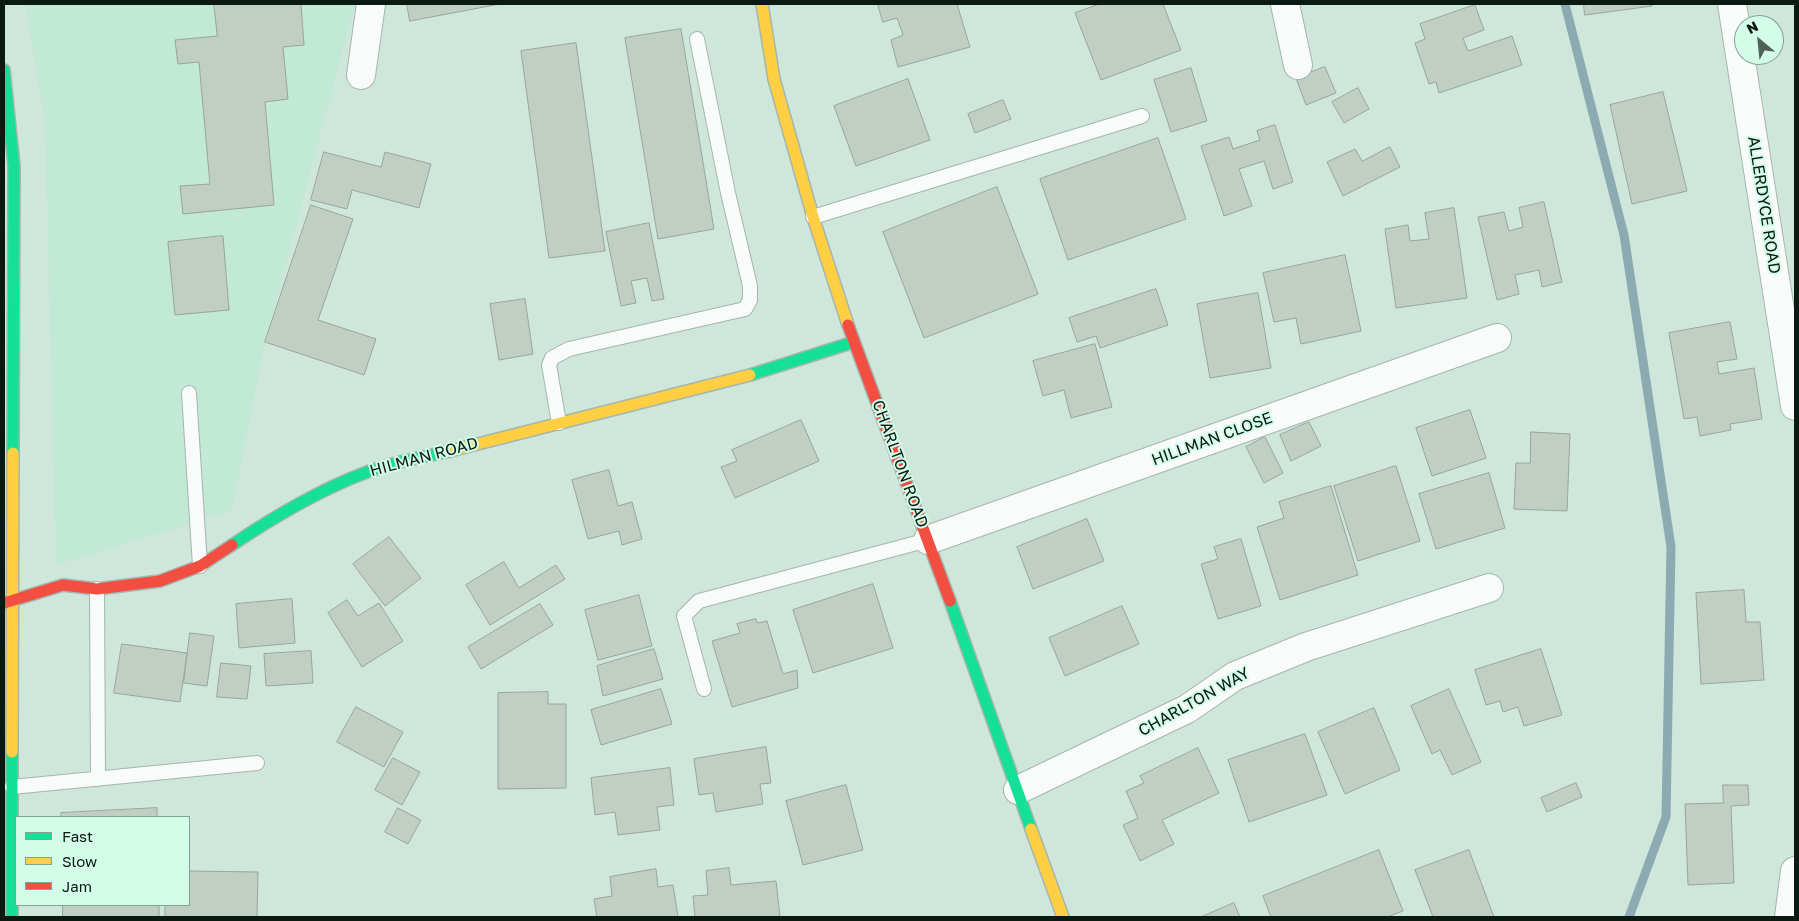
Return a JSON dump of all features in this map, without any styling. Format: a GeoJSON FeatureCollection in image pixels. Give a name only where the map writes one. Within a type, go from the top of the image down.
{"type":"FeatureCollection","features":[{"type":"Feature","properties":{"kind":"street"},"geometry":{"type":"LineString","coordinates":[[361,75],[371,4]]}},
{"type":"Feature","properties":{"kind":"street","name":"CHARLTON ROAD"},"geometry":{"type":"LineString","coordinates":[[762,4],[774,79],[813,217],[854,342],[928,540],[1063,917]]}},
{"type":"Feature","properties":{"kind":"street"},"geometry":{"type":"LineString","coordinates":[[1285,4],[1298,65]]}},
{"type":"Feature","properties":{"kind":"street","name":"ALLERDYCE ROAD"},"geometry":{"type":"LineString","coordinates":[[1732,4],[1786,282],[1795,406]]}},
{"type":"Feature","properties":{"kind":"street"},"geometry":{"type":"LineString","coordinates":[[4,70],[14,166],[8,602],[12,788],[12,917]]}},
{"type":"Feature","properties":{"kind":"street","name":"HILLMAN CLOSE"},"geometry":{"type":"LineString","coordinates":[[928,540],[1497,338]]}},
{"type":"Feature","properties":{"kind":"street","name":"HILMAN ROAD"},"geometry":{"type":"LineString","coordinates":[[8,602],[63,586],[97,589],[160,581],[200,566],[265,523],[313,495],[369,471],[764,371],[854,342]]}},
{"type":"Feature","properties":{"kind":"street","name":"CHARLTON WAY"},"geometry":{"type":"LineString","coordinates":[[1018,790],[1187,709],[1234,676],[1306,647],[1490,588]]}},
{"type":"Feature","properties":{"kind":"street"},"geometry":{"type":"LineString","coordinates":[[1789,917],[1795,871]]}},
{"type":"Feature","properties":{"kind":"lane"},"geometry":{"type":"LineString","coordinates":[[559,423],[549,365],[552,358],[568,348],[745,309],[750,300],[750,286],[728,193],[696,39]]}},
{"type":"Feature","properties":{"kind":"lane"},"geometry":{"type":"LineString","coordinates":[[813,217],[1142,116]]}},
{"type":"Feature","properties":{"kind":"lane"},"geometry":{"type":"LineString","coordinates":[[189,393],[200,566]]}},
{"type":"Feature","properties":{"kind":"lane"},"geometry":{"type":"LineString","coordinates":[[704,689],[684,616],[699,601],[928,540]]}},
{"type":"Feature","properties":{"kind":"lane"},"geometry":{"type":"LineString","coordinates":[[97,589],[98,779]]}},
{"type":"Feature","properties":{"kind":"lane"},"geometry":{"type":"LineString","coordinates":[[12,788],[257,763]]}},
{"type":"Feature","properties":{"kind":"shaded area"},"geometry":{"type":"Polygon","coordinates":[[[25,4],[355,4],[265,342],[232,511],[56,565],[45,124],[25,4]]]}},
{"type":"Feature","properties":{"kind":"building"},"geometry":{"type":"Polygon","coordinates":[[[214,4],[301,4],[304,45],[283,47],[288,99],[265,102],[274,205],[183,214],[180,186],[210,184],[199,62],[178,64],[175,40],[217,36],[214,4]]]}},
{"type":"Feature","properties":{"kind":"building"},"geometry":{"type":"Polygon","coordinates":[[[407,4],[500,4],[410,21],[407,4]]]}},
{"type":"Feature","properties":{"kind":"building"},"geometry":{"type":"Polygon","coordinates":[[[878,4],[957,4],[970,47],[898,67],[891,40],[903,35],[897,18],[883,22],[878,4]]]}},
{"type":"Feature","properties":{"kind":"building"},"geometry":{"type":"Polygon","coordinates":[[[1100,4],[1163,4],[1181,50],[1101,80],[1075,13],[1100,4]]]}},
{"type":"Feature","properties":{"kind":"building"},"geometry":{"type":"Polygon","coordinates":[[[1584,4],[1652,4],[1652,6],[1585,15],[1584,4]]]}},
{"type":"Feature","properties":{"kind":"building"},"geometry":{"type":"Polygon","coordinates":[[[1475,5],[1484,30],[1463,38],[1468,51],[1512,36],[1522,65],[1439,93],[1436,82],[1429,84],[1415,43],[1425,39],[1420,24],[1475,5]]]}},
{"type":"Feature","properties":{"kind":"building"},"geometry":{"type":"Polygon","coordinates":[[[681,29],[714,229],[658,239],[625,38],[681,29]]]}},
{"type":"Feature","properties":{"kind":"building"},"geometry":{"type":"Polygon","coordinates":[[[576,43],[605,251],[549,258],[521,51],[576,43]]]}},
{"type":"Feature","properties":{"kind":"building"},"geometry":{"type":"Polygon","coordinates":[[[1325,67],[1336,93],[1306,105],[1296,78],[1325,67]]]}},
{"type":"Feature","properties":{"kind":"building"},"geometry":{"type":"Polygon","coordinates":[[[1191,68],[1207,121],[1171,132],[1154,80],[1191,68]]]}},
{"type":"Feature","properties":{"kind":"building"},"geometry":{"type":"Polygon","coordinates":[[[908,79],[930,140],[856,166],[834,106],[908,79]]]}},
{"type":"Feature","properties":{"kind":"building"},"geometry":{"type":"Polygon","coordinates":[[[1358,88],[1369,109],[1344,123],[1332,102],[1358,88]]]}},
{"type":"Feature","properties":{"kind":"building"},"geometry":{"type":"Polygon","coordinates":[[[1663,92],[1687,191],[1632,204],[1610,105],[1663,92]]]}},
{"type":"Feature","properties":{"kind":"building"},"geometry":{"type":"Polygon","coordinates":[[[1003,100],[1011,119],[975,133],[968,114],[1003,100]]]}},
{"type":"Feature","properties":{"kind":"building"},"geometry":{"type":"Polygon","coordinates":[[[1275,125],[1293,182],[1273,189],[1264,161],[1239,169],[1252,206],[1224,216],[1201,146],[1229,137],[1233,149],[1260,140],[1257,131],[1275,125]]]}},
{"type":"Feature","properties":{"kind":"building"},"geometry":{"type":"Polygon","coordinates":[[[1158,138],[1186,219],[1068,260],[1040,179],[1158,138]]]}},
{"type":"Feature","properties":{"kind":"building"},"geometry":{"type":"Polygon","coordinates":[[[1390,147],[1400,167],[1343,196],[1327,162],[1355,149],[1362,161],[1390,147]]]}},
{"type":"Feature","properties":{"kind":"building"},"geometry":{"type":"Polygon","coordinates":[[[324,152],[381,167],[385,152],[431,164],[419,208],[352,190],[347,209],[311,200],[324,152]]]}},
{"type":"Feature","properties":{"kind":"building"},"geometry":{"type":"Polygon","coordinates":[[[997,187],[1038,294],[924,338],[883,232],[997,187]]]}},
{"type":"Feature","properties":{"kind":"building"},"geometry":{"type":"Polygon","coordinates":[[[1544,202],[1562,282],[1542,287],[1539,270],[1515,275],[1519,294],[1497,300],[1478,217],[1504,212],[1509,231],[1523,227],[1519,208],[1544,202]]]}},
{"type":"Feature","properties":{"kind":"building"},"geometry":{"type":"Polygon","coordinates":[[[311,205],[353,219],[318,320],[376,339],[364,375],[265,342],[311,205]]]}},
{"type":"Feature","properties":{"kind":"building"},"geometry":{"type":"Polygon","coordinates":[[[1454,208],[1467,298],[1396,308],[1385,229],[1408,225],[1410,241],[1429,239],[1425,213],[1454,208]]]}},
{"type":"Feature","properties":{"kind":"building"},"geometry":{"type":"Polygon","coordinates":[[[649,223],[664,299],[652,301],[647,278],[631,281],[636,303],[621,306],[606,232],[649,223]]]}},
{"type":"Feature","properties":{"kind":"building"},"geometry":{"type":"Polygon","coordinates":[[[223,236],[229,310],[175,315],[168,242],[223,236]]]}},
{"type":"Feature","properties":{"kind":"building"},"geometry":{"type":"Polygon","coordinates":[[[1345,255],[1361,331],[1301,344],[1296,318],[1274,322],[1263,273],[1345,255]]]}},
{"type":"Feature","properties":{"kind":"building"},"geometry":{"type":"Polygon","coordinates":[[[1156,289],[1168,325],[1100,348],[1096,336],[1077,342],[1069,318],[1156,289]]]}},
{"type":"Feature","properties":{"kind":"building"},"geometry":{"type":"Polygon","coordinates":[[[1258,293],[1271,368],[1210,378],[1197,304],[1258,293]]]}},
{"type":"Feature","properties":{"kind":"building"},"geometry":{"type":"Polygon","coordinates":[[[525,299],[533,354],[499,360],[490,304],[525,299]]]}},
{"type":"Feature","properties":{"kind":"building"},"geometry":{"type":"Polygon","coordinates":[[[1730,322],[1737,359],[1717,362],[1719,374],[1754,368],[1762,419],[1730,424],[1731,430],[1700,436],[1697,417],[1684,419],[1669,333],[1730,322]]]}},
{"type":"Feature","properties":{"kind":"building"},"geometry":{"type":"Polygon","coordinates":[[[1095,344],[1112,407],[1071,418],[1064,390],[1043,396],[1033,361],[1095,344]]]}},
{"type":"Feature","properties":{"kind":"building"},"geometry":{"type":"Polygon","coordinates":[[[1470,410],[1486,458],[1432,476],[1416,428],[1470,410]]]}},
{"type":"Feature","properties":{"kind":"building"},"geometry":{"type":"Polygon","coordinates":[[[801,420],[819,461],[735,498],[721,467],[737,461],[732,450],[801,420]]]}},
{"type":"Feature","properties":{"kind":"building"},"geometry":{"type":"Polygon","coordinates":[[[1309,422],[1321,446],[1291,461],[1280,435],[1309,422]]]}},
{"type":"Feature","properties":{"kind":"building"},"geometry":{"type":"Polygon","coordinates":[[[1531,432],[1570,434],[1567,511],[1514,509],[1516,463],[1530,463],[1531,432]]]}},
{"type":"Feature","properties":{"kind":"building"},"geometry":{"type":"Polygon","coordinates":[[[1265,437],[1283,473],[1264,483],[1246,447],[1265,437]]]}},
{"type":"Feature","properties":{"kind":"building"},"geometry":{"type":"Polygon","coordinates":[[[1396,466],[1420,541],[1358,561],[1334,486],[1396,466]]]}},
{"type":"Feature","properties":{"kind":"building"},"geometry":{"type":"Polygon","coordinates":[[[609,470],[618,506],[632,502],[642,539],[622,545],[619,531],[588,539],[572,480],[609,470]]]}},
{"type":"Feature","properties":{"kind":"building"},"geometry":{"type":"Polygon","coordinates":[[[1489,473],[1505,528],[1436,549],[1419,494],[1489,473]]]}},
{"type":"Feature","properties":{"kind":"building"},"geometry":{"type":"Polygon","coordinates":[[[1331,486],[1358,575],[1280,600],[1257,527],[1284,518],[1279,502],[1331,486]]]}},
{"type":"Feature","properties":{"kind":"building"},"geometry":{"type":"Polygon","coordinates":[[[1087,519],[1104,561],[1033,589],[1017,547],[1087,519]]]}},
{"type":"Feature","properties":{"kind":"building"},"geometry":{"type":"Polygon","coordinates":[[[389,537],[421,578],[385,606],[353,564],[389,537]]]}},
{"type":"Feature","properties":{"kind":"building"},"geometry":{"type":"Polygon","coordinates":[[[1241,539],[1261,606],[1218,619],[1201,564],[1218,559],[1214,547],[1241,539]]]}},
{"type":"Feature","properties":{"kind":"building"},"geometry":{"type":"Polygon","coordinates":[[[504,562],[519,588],[556,565],[565,579],[490,625],[466,585],[504,562]]]}},
{"type":"Feature","properties":{"kind":"building"},"geometry":{"type":"Polygon","coordinates":[[[873,584],[893,648],[813,673],[793,610],[873,584]]]}},
{"type":"Feature","properties":{"kind":"building"},"geometry":{"type":"Polygon","coordinates":[[[1744,590],[1746,622],[1760,622],[1764,680],[1701,684],[1696,593],[1744,590]]]}},
{"type":"Feature","properties":{"kind":"building"},"geometry":{"type":"Polygon","coordinates":[[[639,595],[652,646],[598,660],[585,610],[639,595]]]}},
{"type":"Feature","properties":{"kind":"building"},"geometry":{"type":"Polygon","coordinates":[[[292,599],[295,643],[239,648],[236,604],[292,599]]]}},
{"type":"Feature","properties":{"kind":"building"},"geometry":{"type":"Polygon","coordinates":[[[347,600],[358,616],[379,603],[403,641],[362,667],[328,613],[347,600]]]}},
{"type":"Feature","properties":{"kind":"building"},"geometry":{"type":"Polygon","coordinates":[[[540,604],[553,625],[481,669],[468,647],[540,604]]]}},
{"type":"Feature","properties":{"kind":"building"},"geometry":{"type":"Polygon","coordinates":[[[1122,606],[1139,644],[1065,676],[1049,638],[1122,606]]]}},
{"type":"Feature","properties":{"kind":"building"},"geometry":{"type":"Polygon","coordinates":[[[756,619],[757,623],[767,621],[783,674],[797,670],[798,688],[732,707],[712,641],[740,633],[737,624],[756,619]]]}},
{"type":"Feature","properties":{"kind":"building"},"geometry":{"type":"Polygon","coordinates":[[[190,633],[214,636],[207,686],[184,683],[190,633]]]}},
{"type":"Feature","properties":{"kind":"building"},"geometry":{"type":"Polygon","coordinates":[[[122,644],[187,653],[180,702],[114,693],[122,644]]]}},
{"type":"Feature","properties":{"kind":"building"},"geometry":{"type":"Polygon","coordinates":[[[654,649],[663,679],[603,696],[597,666],[654,649]]]}},
{"type":"Feature","properties":{"kind":"building"},"geometry":{"type":"Polygon","coordinates":[[[1541,649],[1562,715],[1524,726],[1518,707],[1503,712],[1500,701],[1486,705],[1475,670],[1541,649]]]}},
{"type":"Feature","properties":{"kind":"building"},"geometry":{"type":"Polygon","coordinates":[[[311,651],[313,683],[266,686],[264,654],[311,651]]]}},
{"type":"Feature","properties":{"kind":"building"},"geometry":{"type":"Polygon","coordinates":[[[221,663],[251,666],[247,699],[217,697],[221,663]]]}},
{"type":"Feature","properties":{"kind":"building"},"geometry":{"type":"Polygon","coordinates":[[[661,689],[672,724],[601,745],[591,710],[661,689]]]}},
{"type":"Feature","properties":{"kind":"building"},"geometry":{"type":"Polygon","coordinates":[[[1449,689],[1481,762],[1452,775],[1440,750],[1432,754],[1411,706],[1449,689]]]}},
{"type":"Feature","properties":{"kind":"building"},"geometry":{"type":"Polygon","coordinates":[[[548,692],[548,704],[566,704],[566,788],[498,789],[498,693],[548,692]]]}},
{"type":"Feature","properties":{"kind":"building"},"geometry":{"type":"Polygon","coordinates":[[[356,707],[403,732],[384,767],[337,742],[356,707]]]}},
{"type":"Feature","properties":{"kind":"building"},"geometry":{"type":"Polygon","coordinates":[[[1374,708],[1400,770],[1345,794],[1318,732],[1374,708]]]}},
{"type":"Feature","properties":{"kind":"building"},"geometry":{"type":"Polygon","coordinates":[[[1305,734],[1327,795],[1249,822],[1228,760],[1305,734]]]}},
{"type":"Feature","properties":{"kind":"building"},"geometry":{"type":"Polygon","coordinates":[[[766,747],[771,783],[760,784],[763,804],[716,812],[713,793],[699,795],[694,759],[766,747]]]}},
{"type":"Feature","properties":{"kind":"building"},"geometry":{"type":"Polygon","coordinates":[[[1198,748],[1219,793],[1162,820],[1174,844],[1140,861],[1123,825],[1138,818],[1126,791],[1144,783],[1140,776],[1198,748]]]}},
{"type":"Feature","properties":{"kind":"building"},"geometry":{"type":"Polygon","coordinates":[[[393,758],[420,772],[402,805],[375,790],[393,758]]]}},
{"type":"Feature","properties":{"kind":"building"},"geometry":{"type":"Polygon","coordinates":[[[670,768],[674,805],[657,807],[660,830],[618,835],[615,812],[595,815],[591,778],[670,768]]]}},
{"type":"Feature","properties":{"kind":"building"},"geometry":{"type":"Polygon","coordinates":[[[1576,783],[1582,797],[1547,812],[1541,798],[1576,783]]]}},
{"type":"Feature","properties":{"kind":"building"},"geometry":{"type":"Polygon","coordinates":[[[846,785],[863,850],[803,865],[786,801],[846,785]]]}},
{"type":"Feature","properties":{"kind":"building"},"geometry":{"type":"Polygon","coordinates":[[[1723,785],[1748,785],[1749,805],[1731,806],[1734,883],[1688,885],[1685,804],[1723,803],[1723,785]]]}},
{"type":"Feature","properties":{"kind":"building"},"geometry":{"type":"Polygon","coordinates":[[[157,808],[157,816],[61,816],[61,813],[157,808]]]}},
{"type":"Feature","properties":{"kind":"building"},"geometry":{"type":"Polygon","coordinates":[[[398,808],[421,820],[408,844],[385,832],[398,808]]]}},
{"type":"Feature","properties":{"kind":"building"},"geometry":{"type":"Polygon","coordinates":[[[1379,850],[1403,911],[1387,917],[1271,917],[1263,896],[1379,850]]]}},
{"type":"Feature","properties":{"kind":"building"},"geometry":{"type":"Polygon","coordinates":[[[1469,850],[1494,917],[1433,917],[1415,870],[1469,850]]]}},
{"type":"Feature","properties":{"kind":"building"},"geometry":{"type":"Polygon","coordinates":[[[729,868],[731,885],[776,881],[780,917],[695,917],[693,896],[708,895],[706,871],[729,868]]]}},
{"type":"Feature","properties":{"kind":"building"},"geometry":{"type":"Polygon","coordinates":[[[656,869],[658,887],[673,885],[678,917],[597,917],[594,899],[612,896],[610,877],[656,869]]]}},
{"type":"Feature","properties":{"kind":"building"},"geometry":{"type":"Polygon","coordinates":[[[190,871],[258,872],[257,917],[165,917],[165,906],[190,906],[190,871]]]}},
{"type":"Feature","properties":{"kind":"building"},"geometry":{"type":"Polygon","coordinates":[[[1234,903],[1240,917],[1201,917],[1234,903]]]}},
{"type":"Feature","properties":{"kind":"building"},"geometry":{"type":"Polygon","coordinates":[[[63,906],[159,906],[159,917],[63,917],[63,906]]]}},
{"type":"Feature","properties":{"kind":"waterway"},"geometry":{"type":"LineString","coordinates":[[1565,4],[1624,235],[1671,547],[1666,817],[1629,917]]}},
{"type":"Feature","properties":{"kind":"traffic: fast"},"geometry":{"type":"LineString","coordinates":[[4,70],[14,166],[13,453]]}},
{"type":"Feature","properties":{"kind":"traffic: fast"},"geometry":{"type":"LineString","coordinates":[[750,375],[854,342]]}},
{"type":"Feature","properties":{"kind":"traffic: fast"},"geometry":{"type":"LineString","coordinates":[[232,545],[298,504],[349,479],[387,465],[450,451]]}},
{"type":"Feature","properties":{"kind":"traffic: fast"},"geometry":{"type":"LineString","coordinates":[[950,601],[1031,829]]}},
{"type":"Feature","properties":{"kind":"traffic: fast"},"geometry":{"type":"LineString","coordinates":[[12,752],[12,917]]}},
{"type":"Feature","properties":{"kind":"traffic: slow"},"geometry":{"type":"LineString","coordinates":[[762,4],[774,79],[813,217],[848,325]]}},
{"type":"Feature","properties":{"kind":"traffic: slow"},"geometry":{"type":"LineString","coordinates":[[450,451],[750,375]]}},
{"type":"Feature","properties":{"kind":"traffic: slow"},"geometry":{"type":"LineString","coordinates":[[12,752],[13,453]]}},
{"type":"Feature","properties":{"kind":"traffic: slow"},"geometry":{"type":"LineString","coordinates":[[1031,829],[1063,917]]}},
{"type":"Feature","properties":{"kind":"traffic: jam"},"geometry":{"type":"LineString","coordinates":[[848,325],[950,601]]}},
{"type":"Feature","properties":{"kind":"traffic: jam"},"geometry":{"type":"LineString","coordinates":[[4,603],[63,585],[97,589],[160,581],[200,566],[232,545]]}}]}
